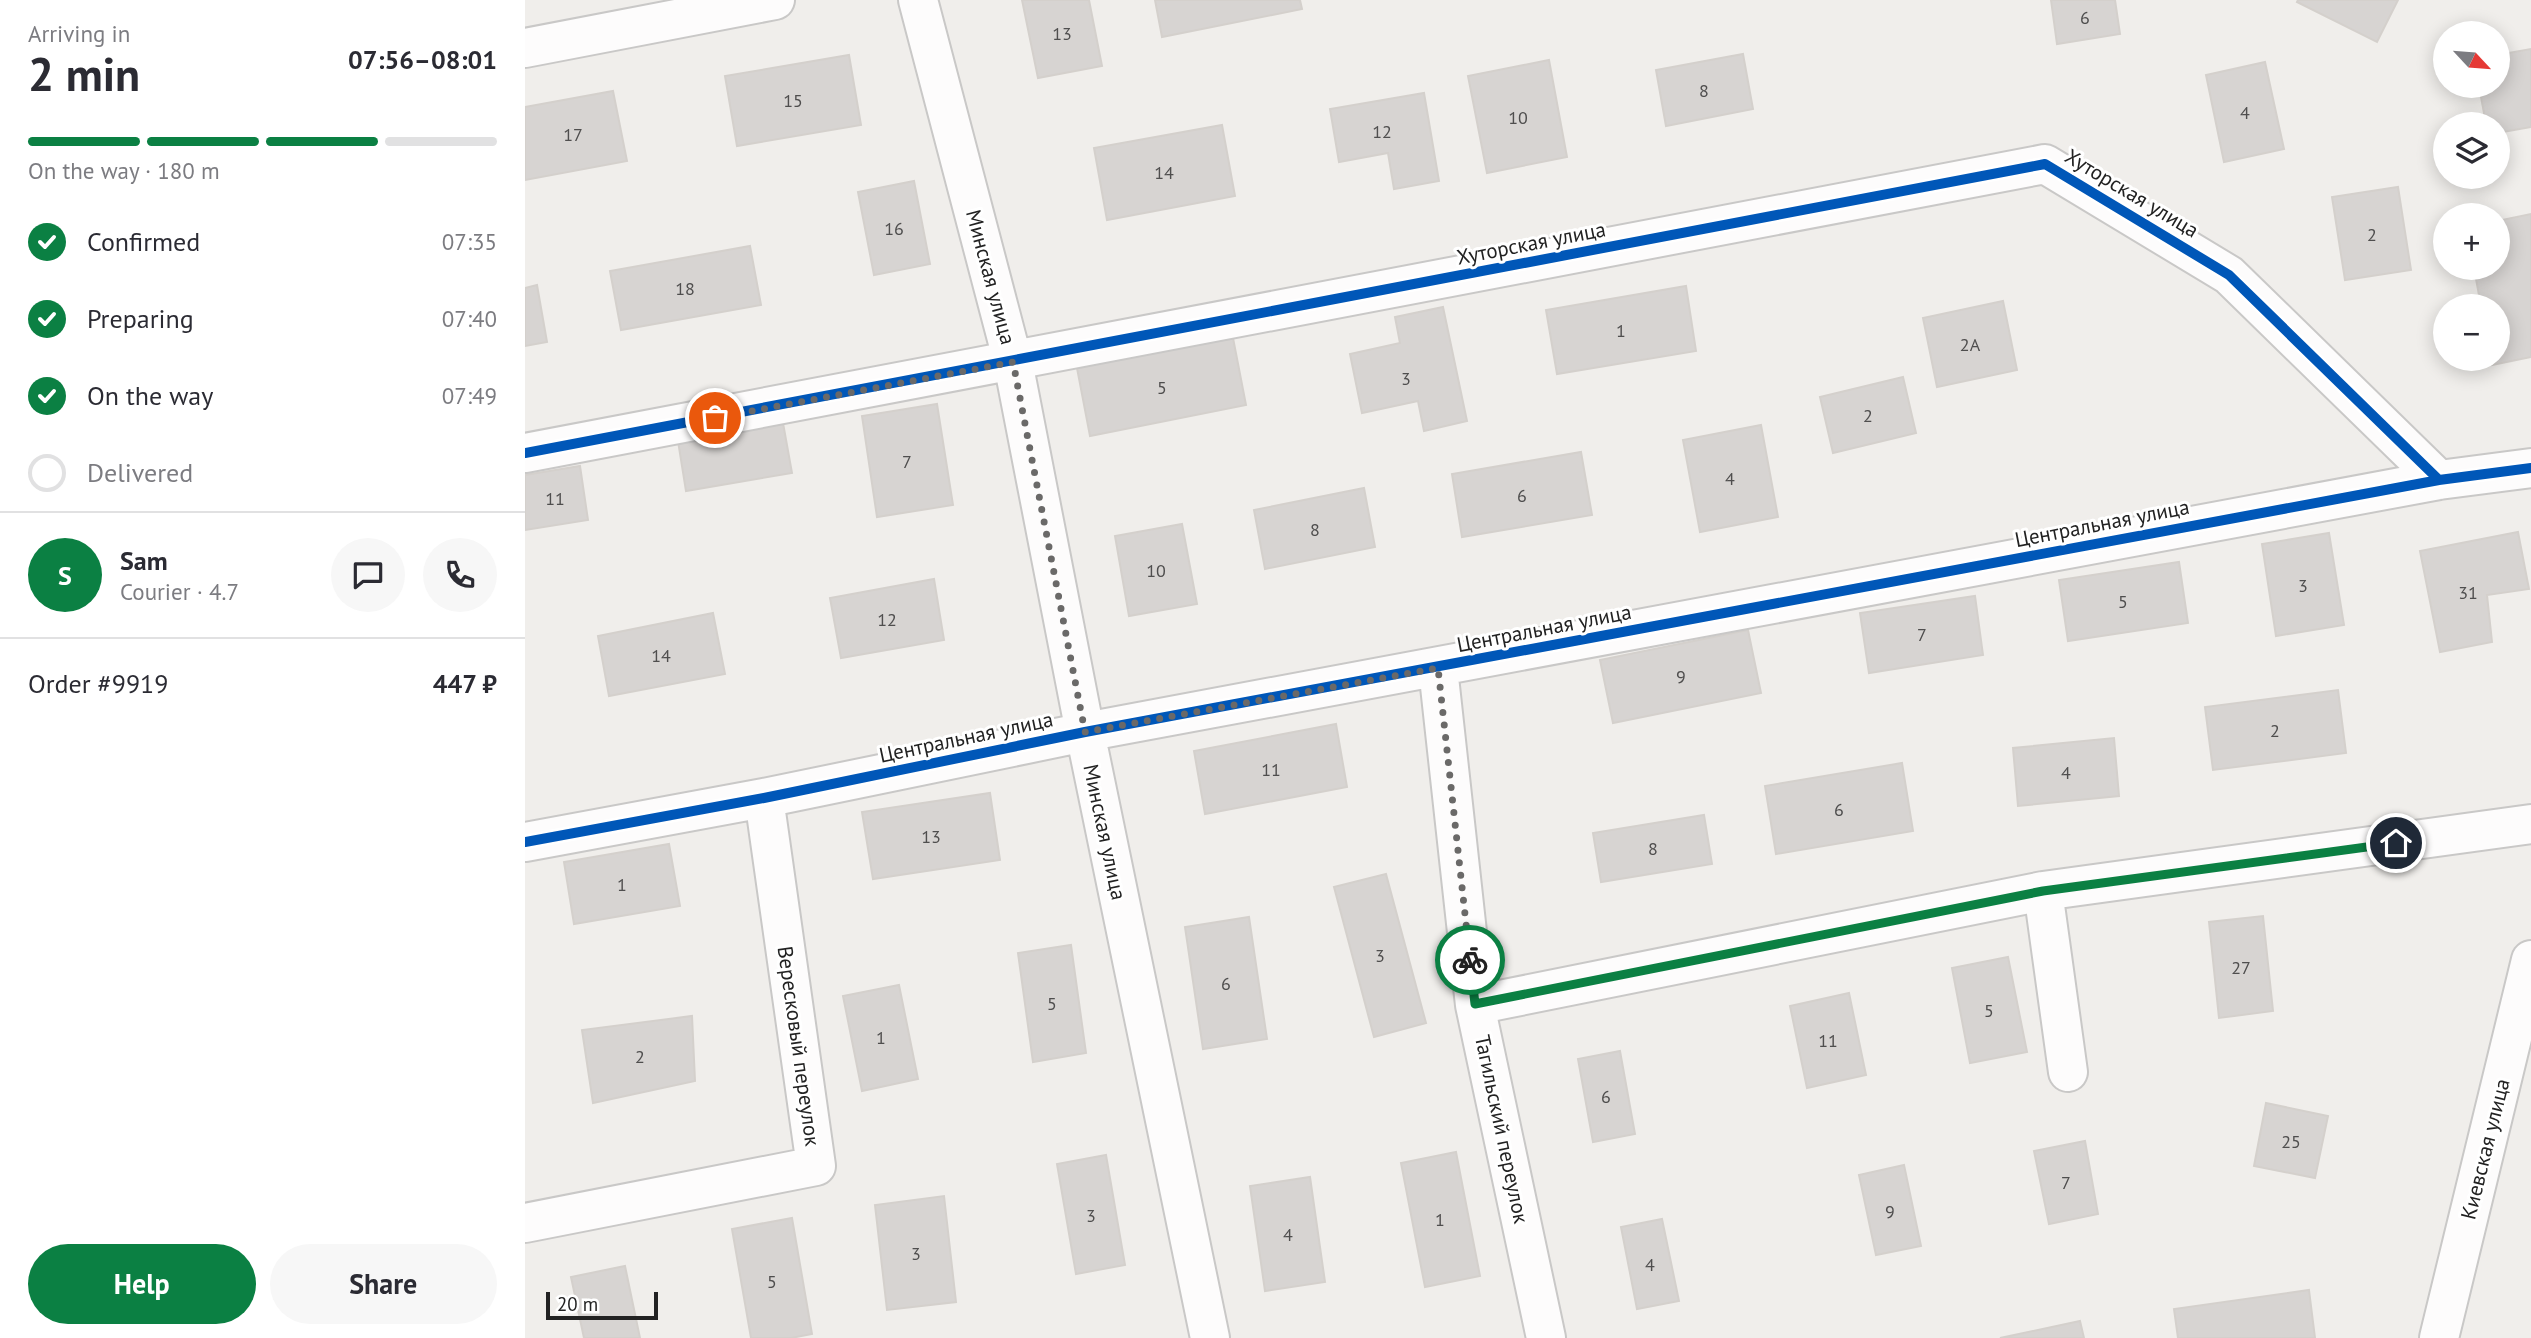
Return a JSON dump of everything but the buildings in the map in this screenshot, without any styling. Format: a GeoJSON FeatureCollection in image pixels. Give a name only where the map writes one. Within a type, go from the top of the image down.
{"type":"FeatureCollection","features":[{"type":"Feature","properties":{"kind":"street"},"geometry":{"type":"LineString","coordinates":[[525,48],[775,0]]}},
{"type":"Feature","properties":{"kind":"street","name":"Минская улица"},"geometry":{"type":"LineString","coordinates":[[918,0],[1013,362],[1085,732],[1210,1338]]}},
{"type":"Feature","properties":{"kind":"street","name":"Хуторская улица"},"geometry":{"type":"LineString","coordinates":[[525,453],[2045,164],[2229,275],[2439,480]]}},
{"type":"Feature","properties":{"kind":"street","name":"Центральная улица"},"geometry":{"type":"LineString","coordinates":[[525,842],[764,798],[1085,732],[2439,480],[2531,468]]}},
{"type":"Feature","properties":{"kind":"street","name":"Тагильский переулок"},"geometry":{"type":"LineString","coordinates":[[1438,668],[1475,1004],[1546,1338]]}},
{"type":"Feature","properties":{"kind":"street","name":"Вересковый переулок"},"geometry":{"type":"LineString","coordinates":[[525,1223],[816,1166],[764,798]]}},
{"type":"Feature","properties":{"kind":"street"},"geometry":{"type":"LineString","coordinates":[[1475,1004],[2043,891],[2531,824]]}},
{"type":"Feature","properties":{"kind":"street"},"geometry":{"type":"LineString","coordinates":[[2043,891],[2067,1072]]}},
{"type":"Feature","properties":{"kind":"street","name":"Киевская улица"},"geometry":{"type":"LineString","coordinates":[[2439,1338],[2531,960]]}},
{"type":"Feature","properties":{"kind":"cycle path"},"geometry":{"type":"LineString","coordinates":[[525,453],[2045,164],[2229,275],[2439,480]]}},
{"type":"Feature","properties":{"kind":"cycle path"},"geometry":{"type":"LineString","coordinates":[[525,842],[764,798],[1085,732],[2439,480],[2531,468]]}},
{"type":"Feature","properties":{"kind":"way so far"},"geometry":{"type":"LineString","coordinates":[[715,418],[1013,362],[1085,732],[1438,668],[1470,960]]}},
{"type":"Feature","properties":{"kind":"route"},"geometry":{"type":"LineString","coordinates":[[1470,960],[1475,1004],[2043,891],[2396,843]]}}]}
